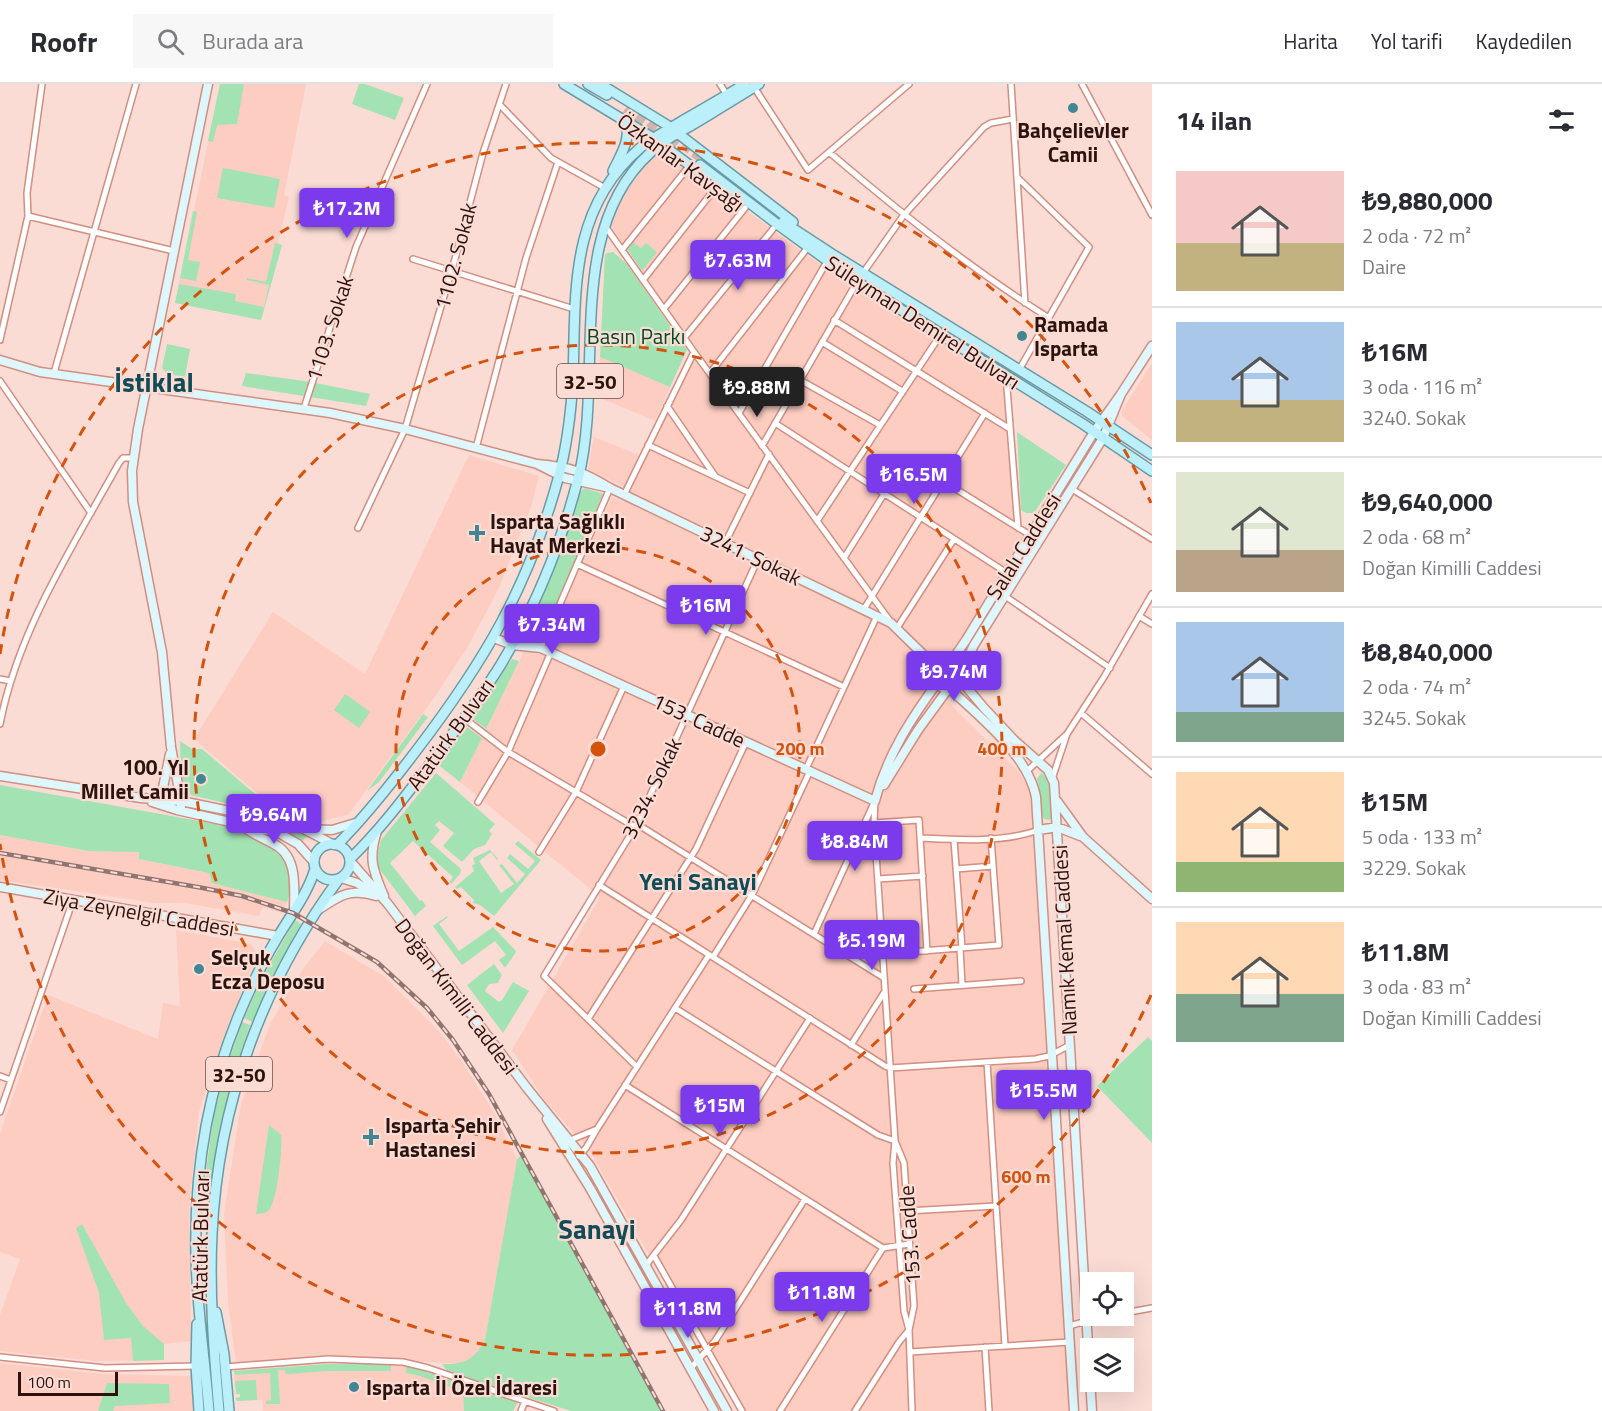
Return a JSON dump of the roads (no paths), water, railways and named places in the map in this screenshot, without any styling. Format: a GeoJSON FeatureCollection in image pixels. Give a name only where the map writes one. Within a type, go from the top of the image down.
{"type":"FeatureCollection","features":[{"type":"Feature","properties":{"kind":"main road","name":"Özkanlar Kavşağı"},"geometry":{"type":"LineString","coordinates":[[564,84],[625,113],[657,141],[697,163],[717,186],[773,229],[825,265],[857,282]]}},
{"type":"Feature","properties":{"kind":"main road"},"geometry":{"type":"LineString","coordinates":[[575,84],[625,113]]}},
{"type":"Feature","properties":{"kind":"main road"},"geometry":{"type":"LineString","coordinates":[[588,84],[625,113],[627,139],[604,188]]}},
{"type":"Feature","properties":{"kind":"main road","name":"Özkanlar Kavşağı"},"geometry":{"type":"LineString","coordinates":[[600,84],[674,130],[768,204],[863,273]]}},
{"type":"Feature","properties":{"kind":"main road","name":"32-50"},"geometry":{"type":"LineString","coordinates":[[674,130],[753,85]]}},
{"type":"Feature","properties":{"kind":"main road","name":"32-50"},"geometry":{"type":"LineString","coordinates":[[674,130],[727,95],[753,85]]}},
{"type":"Feature","properties":{"kind":"main road","name":"Atatürk Bulvarı"},"geometry":{"type":"LineString","coordinates":[[335,845],[359,822],[440,719],[475,671],[504,621],[536,551],[560,471],[571,403],[574,309],[581,248],[593,212],[604,188],[628,159],[674,130]]}},
{"type":"Feature","properties":{"kind":"main road","name":"Atatürk Bulvarı"},"geometry":{"type":"LineString","coordinates":[[350,860],[464,718],[520,631],[552,558],[580,471],[590,394],[595,274],[605,226],[616,198],[657,141]]}},
{"type":"Feature","properties":{"kind":"main road","name":"Süleyman Demirel Bulvarı"},"geometry":{"type":"LineString","coordinates":[[697,163],[863,273]]}},
{"type":"Feature","properties":{"kind":"main road","name":"Süleyman Demirel Bulvarı"},"geometry":{"type":"LineString","coordinates":[[697,163],[857,282],[1006,375],[1152,471]]}},
{"type":"Feature","properties":{"kind":"main road"},"geometry":{"type":"LineString","coordinates":[[863,273],[1152,455]]}},
{"type":"Feature","properties":{"kind":"main road"},"geometry":{"type":"LineString","coordinates":[[327,845],[335,845],[346,851],[350,860],[349,868],[340,878],[324,878],[315,865],[319,850],[327,845]]}},
{"type":"Feature","properties":{"kind":"main road","name":"Atatürk Bulvarı"},"geometry":{"type":"LineString","coordinates":[[209,1411],[196,1257],[197,1197],[209,1113],[224,1054],[238,1018],[256,976],[309,887],[315,865]]}},
{"type":"Feature","properties":{"kind":"main road","name":"Atatürk Bulvarı"},"geometry":{"type":"LineString","coordinates":[[219,1411],[213,1338],[212,1236],[215,1194],[223,1140],[251,1037],[272,989],[315,912],[340,878]]}},
{"type":"Feature","properties":{"kind":"main road"},"geometry":{"type":"LineString","coordinates":[[212,1292],[225,1367],[229,1411]]}},
{"type":"Feature","properties":{"kind":"main road"},"geometry":{"type":"LineString","coordinates":[[198,1301],[196,1366],[200,1411]]}},
{"type":"Feature","properties":{"kind":"street"},"geometry":{"type":"LineString","coordinates":[[0,340],[28,216],[27,193],[42,84]]}},
{"type":"Feature","properties":{"kind":"street"},"geometry":{"type":"LineString","coordinates":[[54,374],[136,84]]}},
{"type":"Feature","properties":{"kind":"street"},"geometry":{"type":"LineString","coordinates":[[181,806],[171,747],[162,652],[133,502],[133,458],[208,84]]}},
{"type":"Feature","properties":{"kind":"street","name":"1103. Sokak"},"geometry":{"type":"LineString","coordinates":[[304,408],[356,247],[427,84]]}},
{"type":"Feature","properties":{"kind":"street","name":"1102. Sokak"},"geometry":{"type":"LineString","coordinates":[[358,528],[405,429],[478,170],[506,84]]}},
{"type":"Feature","properties":{"kind":"street"},"geometry":{"type":"LineString","coordinates":[[720,84],[727,95]]}},
{"type":"Feature","properties":{"kind":"street"},"geometry":{"type":"LineString","coordinates":[[753,85],[808,170],[909,84]]}},
{"type":"Feature","properties":{"kind":"street"},"geometry":{"type":"LineString","coordinates":[[1011,84],[1025,303]]}},
{"type":"Feature","properties":{"kind":"street"},"geometry":{"type":"LineString","coordinates":[[1082,84],[1152,214]]}},
{"type":"Feature","properties":{"kind":"street"},"geometry":{"type":"LineString","coordinates":[[500,105],[543,152],[604,188]]}},
{"type":"Feature","properties":{"kind":"street"},"geometry":{"type":"LineString","coordinates":[[863,273],[903,216],[984,127],[991,123],[1013,120]]}},
{"type":"Feature","properties":{"kind":"street"},"geometry":{"type":"LineString","coordinates":[[829,152],[903,216],[1003,289],[1049,318]]}},
{"type":"Feature","properties":{"kind":"street"},"geometry":{"type":"LineString","coordinates":[[476,448],[517,291],[558,162]]}},
{"type":"Feature","properties":{"kind":"street"},"geometry":{"type":"LineString","coordinates":[[622,250],[697,163]]}},
{"type":"Feature","properties":{"kind":"street"},"geometry":{"type":"LineString","coordinates":[[1017,177],[1089,247],[1019,370]]}},
{"type":"Feature","properties":{"kind":"street"},"geometry":{"type":"LineString","coordinates":[[643,280],[717,186]]}},
{"type":"Feature","properties":{"kind":"street"},"geometry":{"type":"LineString","coordinates":[[664,309],[745,208]]}},
{"type":"Feature","properties":{"kind":"street"},"geometry":{"type":"LineString","coordinates":[[28,216],[174,251]]}},
{"type":"Feature","properties":{"kind":"street"},"geometry":{"type":"LineString","coordinates":[[605,226],[894,626],[954,539]]}},
{"type":"Feature","properties":{"kind":"street"},"geometry":{"type":"LineString","coordinates":[[684,338],[773,229]]}},
{"type":"Feature","properties":{"kind":"street"},"geometry":{"type":"LineString","coordinates":[[710,373],[805,251]]}},
{"type":"Feature","properties":{"kind":"street"},"geometry":{"type":"LineString","coordinates":[[413,259],[574,309]]}},
{"type":"Feature","properties":{"kind":"street"},"geometry":{"type":"LineString","coordinates":[[739,413],[825,265]]}},
{"type":"Feature","properties":{"kind":"street"},"geometry":{"type":"LineString","coordinates":[[762,446],[857,282]]}},
{"type":"Feature","properties":{"kind":"street"},"geometry":{"type":"LineString","coordinates":[[834,320],[1010,429]]}},
{"type":"Feature","properties":{"kind":"street"},"geometry":{"type":"LineString","coordinates":[[817,521],[941,334]]}},
{"type":"Feature","properties":{"kind":"street"},"geometry":{"type":"LineString","coordinates":[[822,342],[902,391]]}},
{"type":"Feature","properties":{"kind":"street"},"geometry":{"type":"LineString","coordinates":[[1105,424],[1152,346]]}},
{"type":"Feature","properties":{"kind":"street"},"geometry":{"type":"LineString","coordinates":[[624,495],[694,352]]}},
{"type":"Feature","properties":{"kind":"street"},"geometry":{"type":"LineString","coordinates":[[0,360],[54,374],[304,408],[405,429],[560,471]]}},
{"type":"Feature","properties":{"kind":"street"},"geometry":{"type":"LineString","coordinates":[[1006,375],[1018,528]]}},
{"type":"Feature","properties":{"kind":"street"},"geometry":{"type":"LineString","coordinates":[[800,380],[880,425]]}},
{"type":"Feature","properties":{"kind":"street"},"geometry":{"type":"LineString","coordinates":[[0,381],[91,513]]}},
{"type":"Feature","properties":{"kind":"street"},"geometry":{"type":"LineString","coordinates":[[667,406],[716,477]]}},
{"type":"Feature","properties":{"kind":"street"},"geometry":{"type":"LineString","coordinates":[[864,609],[985,413]]}},
{"type":"Feature","properties":{"kind":"street"},"geometry":{"type":"LineString","coordinates":[[775,423],[1007,573]]}},
{"type":"Feature","properties":{"kind":"street","name":"Salalı Caddesi"},"geometry":{"type":"LineString","coordinates":[[875,801],[891,755],[910,722],[1007,573],[1094,432],[1105,424]]}},
{"type":"Feature","properties":{"kind":"street","name":"Salalı Caddesi"},"geometry":{"type":"LineString","coordinates":[[959,677],[969,655],[1103,438],[1105,424]]}},
{"type":"Feature","properties":{"kind":"street"},"geometry":{"type":"LineString","coordinates":[[648,445],[750,493]]}},
{"type":"Feature","properties":{"kind":"street"},"geometry":{"type":"LineString","coordinates":[[725,543],[769,454]]}},
{"type":"Feature","properties":{"kind":"street"},"geometry":{"type":"LineString","coordinates":[[0,724],[10,681],[38,614],[119,463],[123,458],[133,458]]}},
{"type":"Feature","properties":{"kind":"street","name":"3241. Sokak"},"geometry":{"type":"LineString","coordinates":[[560,471],[580,471],[624,495],[864,609],[894,626],[942,675]]}},
{"type":"Feature","properties":{"kind":"street","name":"3241. Sokak"},"geometry":{"type":"LineString","coordinates":[[560,471],[577,481],[610,488]]}},
{"type":"Feature","properties":{"kind":"street"},"geometry":{"type":"LineString","coordinates":[[943,481],[1030,535]]}},
{"type":"Feature","properties":{"kind":"street"},"geometry":{"type":"LineString","coordinates":[[541,648],[610,488]]}},
{"type":"Feature","properties":{"kind":"street"},"geometry":{"type":"LineString","coordinates":[[1072,489],[1152,539]]}},
{"type":"Feature","properties":{"kind":"street"},"geometry":{"type":"LineString","coordinates":[[844,558],[884,494]]}},
{"type":"Feature","properties":{"kind":"street","name":"3234. Sokak"},"geometry":{"type":"LineString","coordinates":[[588,1019],[544,976],[636,825],[758,559]]}},
{"type":"Feature","properties":{"kind":"street"},"geometry":{"type":"LineString","coordinates":[[577,564],[844,687]]}},
{"type":"Feature","properties":{"kind":"street"},"geometry":{"type":"LineString","coordinates":[[1067,734],[1053,776],[1039,762],[1015,741],[959,677],[951,670],[942,675],[941,685],[949,689],[1007,746],[1027,771],[1039,762],[1067,734],[1110,668],[1152,594]]}},
{"type":"Feature","properties":{"kind":"street"},"geometry":{"type":"LineString","coordinates":[[1005,596],[1110,668]]}},
{"type":"Feature","properties":{"kind":"street"},"geometry":{"type":"LineString","coordinates":[[573,1161],[581,1154],[675,1008],[752,895],[877,616]]}},
{"type":"Feature","properties":{"kind":"street"},"geometry":{"type":"LineString","coordinates":[[1139,616],[1152,624]]}},
{"type":"Feature","properties":{"kind":"street"},"geometry":{"type":"LineString","coordinates":[[504,621],[541,648]]}},
{"type":"Feature","properties":{"kind":"street"},"geometry":{"type":"LineString","coordinates":[[494,638],[512,645],[541,648]]}},
{"type":"Feature","properties":{"kind":"street","name":"153. Cadde"},"geometry":{"type":"LineString","coordinates":[[541,648],[875,801],[874,823],[895,1141],[893,1163],[904,1311],[909,1330],[912,1411]]}},
{"type":"Feature","properties":{"kind":"street"},"geometry":{"type":"LineString","coordinates":[[478,802],[508,752],[551,652]]}},
{"type":"Feature","properties":{"kind":"street"},"geometry":{"type":"LineString","coordinates":[[814,934],[875,801],[918,730],[949,689],[957,686],[959,677]]}},
{"type":"Feature","properties":{"kind":"street"},"geometry":{"type":"LineString","coordinates":[[0,680],[10,681]]}},
{"type":"Feature","properties":{"kind":"street"},"geometry":{"type":"LineString","coordinates":[[539,852],[576,792],[624,686]]}},
{"type":"Feature","properties":{"kind":"street"},"geometry":{"type":"LineString","coordinates":[[1081,713],[1152,774]]}},
{"type":"Feature","properties":{"kind":"street"},"geometry":{"type":"LineString","coordinates":[[464,718],[508,752],[691,857],[884,978]]}},
{"type":"Feature","properties":{"kind":"street"},"geometry":{"type":"LineString","coordinates":[[637,1067],[588,1019],[691,857],[746,742]]}},
{"type":"Feature","properties":{"kind":"street"},"geometry":{"type":"LineString","coordinates":[[160,802],[171,747]]}},
{"type":"Feature","properties":{"kind":"street","name":"Namık Kemal Caddesi"},"geometry":{"type":"LineString","coordinates":[[1027,771],[1034,788],[1039,830],[1074,1411]]}},
{"type":"Feature","properties":{"kind":"street"},"geometry":{"type":"LineString","coordinates":[[0,776],[279,821],[302,828],[335,845]]}},
{"type":"Feature","properties":{"kind":"street","name":"Namık Kemal Caddesi"},"geometry":{"type":"LineString","coordinates":[[1053,776],[1083,1272]]}},
{"type":"Feature","properties":{"kind":"street"},"geometry":{"type":"LineString","coordinates":[[1056,800],[1083,837],[1152,899]]}},
{"type":"Feature","properties":{"kind":"street"},"geometry":{"type":"LineString","coordinates":[[181,806],[285,835],[304,849],[315,865]]}},
{"type":"Feature","properties":{"kind":"street"},"geometry":{"type":"LineString","coordinates":[[874,823],[919,820],[927,951]]}},
{"type":"Feature","properties":{"kind":"street"},"geometry":{"type":"LineString","coordinates":[[302,828],[332,830],[359,822]]}},
{"type":"Feature","properties":{"kind":"street"},"geometry":{"type":"LineString","coordinates":[[239,823],[253,835],[277,846],[289,861],[295,876],[294,912]]}},
{"type":"Feature","properties":{"kind":"street"},"geometry":{"type":"LineString","coordinates":[[920,838],[954,840],[1017,837],[1057,827],[1083,837]]}},
{"type":"Feature","properties":{"kind":"street"},"geometry":{"type":"LineString","coordinates":[[377,829],[372,849],[372,865],[388,904]]}},
{"type":"Feature","properties":{"kind":"street"},"geometry":{"type":"LineString","coordinates":[[883,954],[999,945],[991,838]]}},
{"type":"Feature","properties":{"kind":"street"},"geometry":{"type":"LineString","coordinates":[[954,840],[962,985]]}},
{"type":"Feature","properties":{"kind":"street","name":"Doğan Kimilli Caddesi"},"geometry":{"type":"LineString","coordinates":[[350,860],[388,904],[566,1142],[581,1154],[599,1181],[727,1411]]}},
{"type":"Feature","properties":{"kind":"street"},"geometry":{"type":"LineString","coordinates":[[956,869],[993,866]]}},
{"type":"Feature","properties":{"kind":"street"},"geometry":{"type":"LineString","coordinates":[[878,879],[922,876]]}},
{"type":"Feature","properties":{"kind":"street","name":"Doğan Kimilli Caddesi"},"geometry":{"type":"LineString","coordinates":[[340,878],[359,884],[388,904]]}},
{"type":"Feature","properties":{"kind":"street"},"geometry":{"type":"LineString","coordinates":[[599,885],[890,1068],[1035,1059],[1070,1046]]}},
{"type":"Feature","properties":{"kind":"street","name":"Ziya Zeynelgil Caddesi"},"geometry":{"type":"LineString","coordinates":[[0,887],[278,936]]}},
{"type":"Feature","properties":{"kind":"street"},"geometry":{"type":"LineString","coordinates":[[315,912],[346,894],[359,892],[376,896]]}},
{"type":"Feature","properties":{"kind":"street"},"geometry":{"type":"LineString","coordinates":[[0,1112],[73,900]]}},
{"type":"Feature","properties":{"kind":"street"},"geometry":{"type":"LineString","coordinates":[[914,989],[1021,981]]}},
{"type":"Feature","properties":{"kind":"street"},"geometry":{"type":"LineString","coordinates":[[851,1045],[885,991]]}},
{"type":"Feature","properties":{"kind":"street"},"geometry":{"type":"LineString","coordinates":[[675,1008],[878,1135],[895,1141]]}},
{"type":"Feature","properties":{"kind":"street"},"geometry":{"type":"LineString","coordinates":[[646,1265],[681,1220],[810,1018]]}},
{"type":"Feature","properties":{"kind":"street"},"geometry":{"type":"LineString","coordinates":[[987,1062],[1005,1346]]}},
{"type":"Feature","properties":{"kind":"street"},"geometry":{"type":"LineString","coordinates":[[0,1076],[11,1080]]}},
{"type":"Feature","properties":{"kind":"street"},"geometry":{"type":"LineString","coordinates":[[625,1085],[883,1248],[909,1244]]}},
{"type":"Feature","properties":{"kind":"street"},"geometry":{"type":"LineString","coordinates":[[566,1142],[597,1129]]}},
{"type":"Feature","properties":{"kind":"street","name":"153. Cadde"},"geometry":{"type":"LineString","coordinates":[[895,1141],[903,1158],[907,1211],[914,1306],[909,1330]]}},
{"type":"Feature","properties":{"kind":"street","name":"Doğan Kimilli Caddesi"},"geometry":{"type":"LineString","coordinates":[[566,1142],[573,1161],[714,1411]]}},
{"type":"Feature","properties":{"kind":"street"},"geometry":{"type":"LineString","coordinates":[[690,1369],[708,1351],[805,1199]]}},
{"type":"Feature","properties":{"kind":"street"},"geometry":{"type":"LineString","coordinates":[[907,1211],[996,1206]]}},
{"type":"Feature","properties":{"kind":"street"},"geometry":{"type":"LineString","coordinates":[[780,1411],[883,1248]]}},
{"type":"Feature","properties":{"kind":"street"},"geometry":{"type":"LineString","coordinates":[[654,1256],[742,1411]]}},
{"type":"Feature","properties":{"kind":"street"},"geometry":{"type":"LineString","coordinates":[[1134,1311],[1152,1308]]}},
{"type":"Feature","properties":{"kind":"street"},"geometry":{"type":"LineString","coordinates":[[1069,1326],[1080,1322]]}},
{"type":"Feature","properties":{"kind":"street","name":"Namık Kemal Caddesi"},"geometry":{"type":"LineString","coordinates":[[1086,1326],[1092,1411]]}},
{"type":"Feature","properties":{"kind":"street"},"geometry":{"type":"LineString","coordinates":[[855,1411],[909,1330]]}},
{"type":"Feature","properties":{"kind":"street"},"geometry":{"type":"LineString","coordinates":[[910,1352],[1070,1342]]}},
{"type":"Feature","properties":{"kind":"street"},"geometry":{"type":"LineString","coordinates":[[985,1347],[989,1411]]}},
{"type":"Feature","properties":{"kind":"street"},"geometry":{"type":"LineString","coordinates":[[0,1357],[105,1368],[196,1366]]}},
{"type":"Feature","properties":{"kind":"street"},"geometry":{"type":"LineString","coordinates":[[225,1367],[328,1359],[393,1361],[428,1368],[554,1411]]}},
{"type":"Feature","properties":{"kind":"street"},"geometry":{"type":"LineString","coordinates":[[521,1411],[525,1401]]}},
{"type":"Feature","properties":{"kind":"tunnel"},"geometry":{"type":"LineString","coordinates":[[627,107],[667,132],[703,160]]}},
{"type":"Feature","properties":{"kind":"tunnel"},"geometry":{"type":"LineString","coordinates":[[623,112],[681,151]]}},
{"type":"Feature","properties":{"kind":"railway"},"geometry":{"type":"LineString","coordinates":[[0,853],[242,896],[293,913],[377,962],[427,1008],[453,1040],[489,1094],[663,1411]]}},
{"type":"Feature","properties":{"kind":"place","name":"Bahçelievler Camii"},"geometry":{"type":"Point","coordinates":[1073,108]}},
{"type":"Feature","properties":{"kind":"place","name":"Ramada Isparta"},"geometry":{"type":"Point","coordinates":[1022,336]}},
{"type":"Feature","properties":{"kind":"place","name":"Isparta Sağlıklı Hayat Merkezi"},"geometry":{"type":"Point","coordinates":[477,533]}},
{"type":"Feature","properties":{"kind":"place","name":"100. Yıl Millet Camii"},"geometry":{"type":"Point","coordinates":[201,779]}},
{"type":"Feature","properties":{"kind":"place","name":"Selçuk Ecza Deposu"},"geometry":{"type":"Point","coordinates":[199,969]}},
{"type":"Feature","properties":{"kind":"place","name":"Isparta Şehir Hastanesi"},"geometry":{"type":"Point","coordinates":[371,1137]}},
{"type":"Feature","properties":{"kind":"place","name":"Isparta İl Özel İdaresi"},"geometry":{"type":"Point","coordinates":[354,1387]}},
{"type":"Feature","properties":{"kind":"district","name":"İstiklal"},"geometry":{"type":"Point","coordinates":[154,381]}},
{"type":"Feature","properties":{"kind":"district","name":"Yeni Sanayi"},"geometry":{"type":"Point","coordinates":[698,881]}},
{"type":"Feature","properties":{"kind":"district","name":"Sanayi"},"geometry":{"type":"Point","coordinates":[597,1228]}},
{"type":"Feature","properties":{"kind":"park label","name":"Basın Parkı"},"geometry":{"type":"Point","coordinates":[636,336]}}]}
